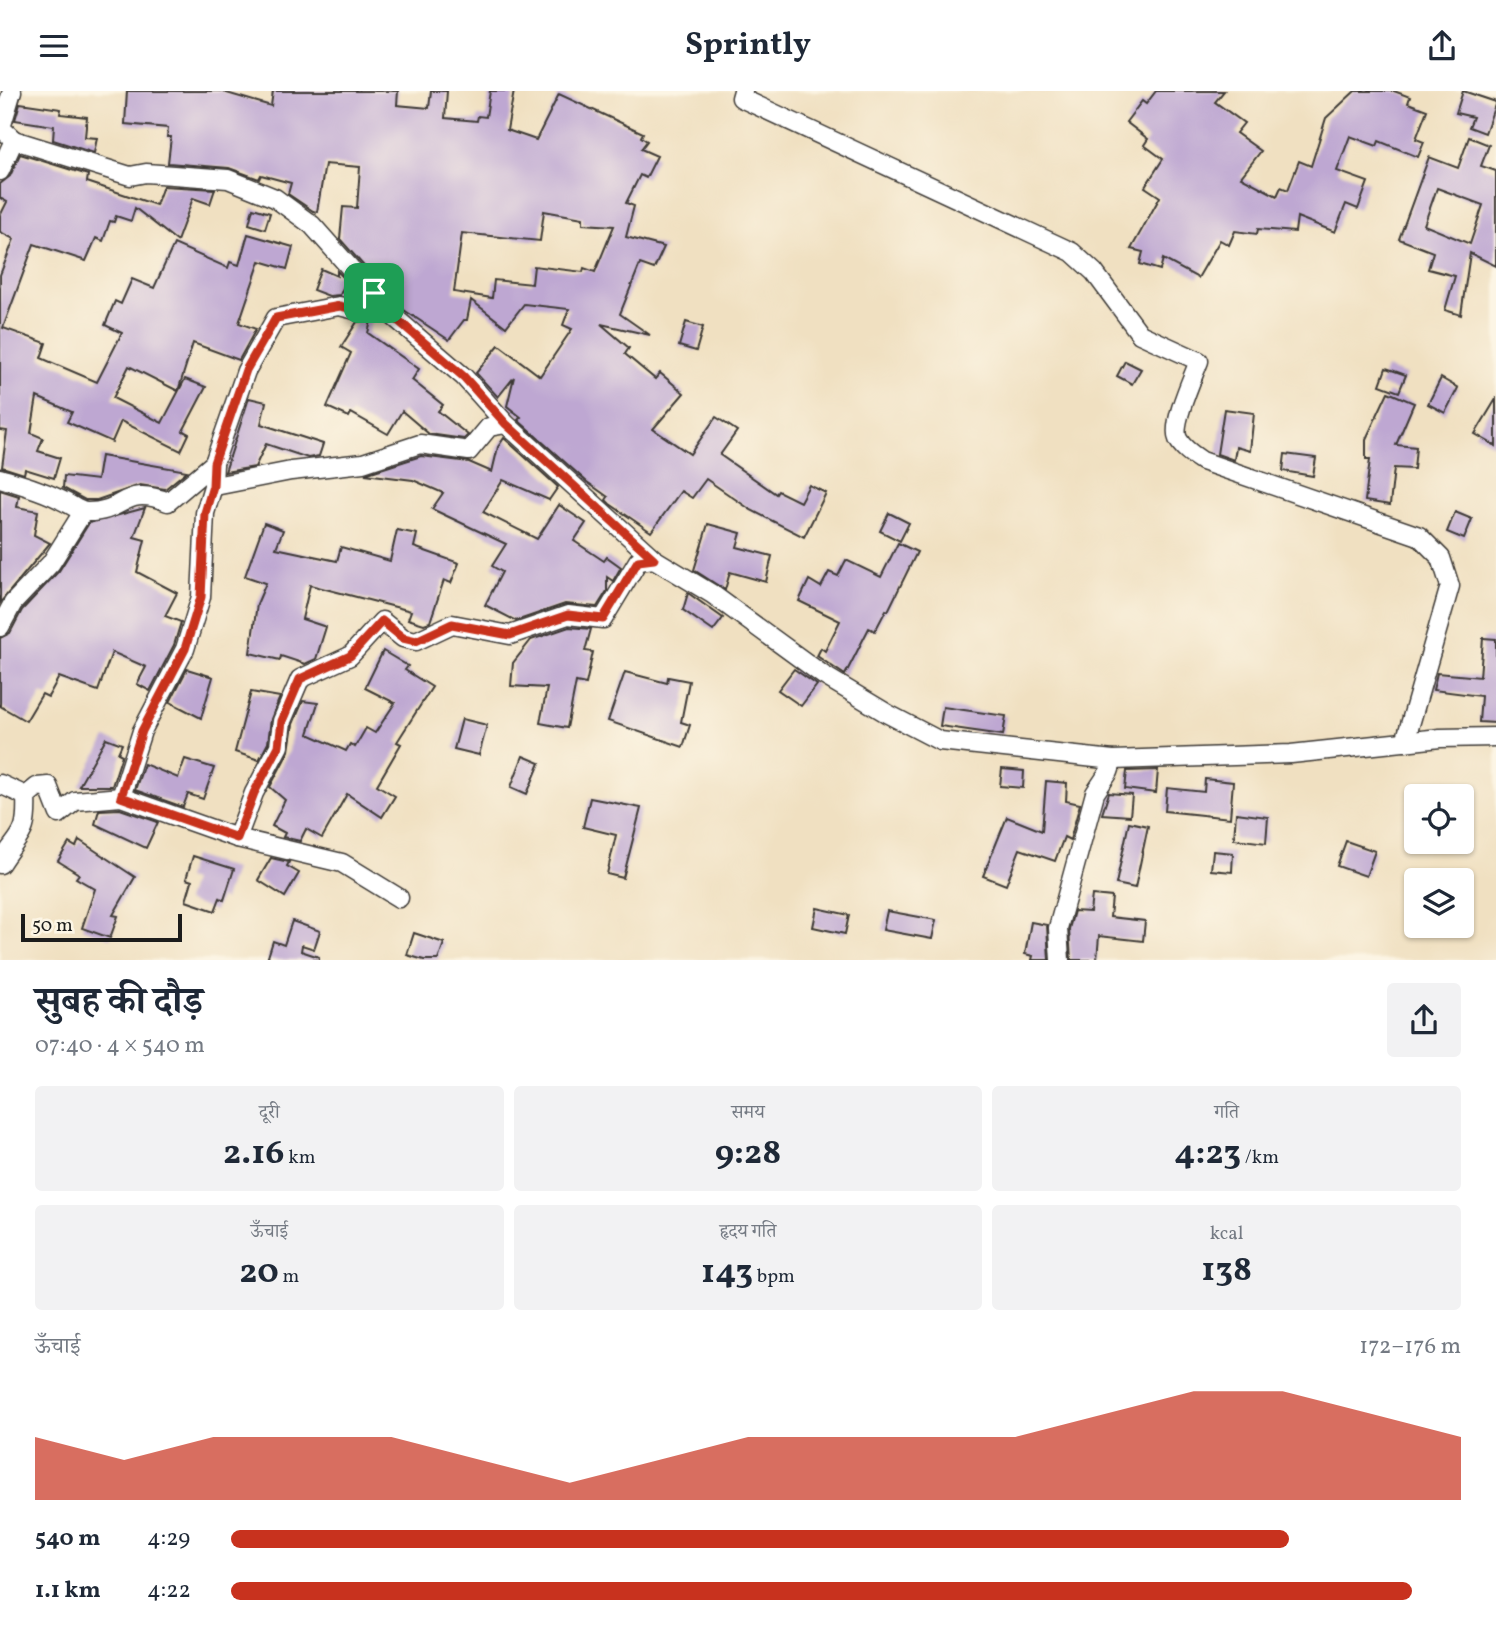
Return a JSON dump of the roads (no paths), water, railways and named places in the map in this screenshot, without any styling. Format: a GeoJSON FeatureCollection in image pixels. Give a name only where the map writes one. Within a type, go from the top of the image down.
{"type":"FeatureCollection","features":[{"type":"Feature","properties":{"kind":"street"},"geometry":{"type":"LineString","coordinates":[[12,91],[1,128],[13,140],[130,176],[145,173],[229,179],[275,198],[312,225],[393,316],[464,377],[506,424],[654,559],[712,594],[823,675],[887,714],[940,741],[1112,760],[1291,754],[1405,742],[1496,737]]}},
{"type":"Feature","properties":{"kind":"street"},"geometry":{"type":"LineString","coordinates":[[743,91],[741,97],[1072,253],[1094,272],[1140,334],[1199,361],[1178,420],[1177,437],[1186,450],[1202,461],[1419,536],[1441,558],[1450,586],[1405,742]]}},
{"type":"Feature","properties":{"kind":"street"},"geometry":{"type":"LineString","coordinates":[[0,171],[13,140]]}},
{"type":"Feature","properties":{"kind":"street"},"geometry":{"type":"LineString","coordinates":[[121,797],[142,731],[185,649],[201,597],[205,513],[213,486],[214,463],[246,370],[276,318],[340,306],[360,311],[374,293]]}},
{"type":"Feature","properties":{"kind":"street"},"geometry":{"type":"LineString","coordinates":[[213,486],[291,471],[363,463],[420,445],[469,451],[489,427],[506,424]]}},
{"type":"Feature","properties":{"kind":"street"},"geometry":{"type":"LineString","coordinates":[[0,478],[49,493],[83,512],[110,509],[128,497],[147,494],[168,502],[214,463]]}},
{"type":"Feature","properties":{"kind":"street"},"geometry":{"type":"LineString","coordinates":[[0,627],[13,603],[51,563],[83,512]]}},
{"type":"Feature","properties":{"kind":"street"},"geometry":{"type":"LineString","coordinates":[[237,838],[254,793],[279,746],[282,721],[300,679],[350,656],[382,621],[403,638],[416,641],[452,624],[510,635],[568,615],[603,619],[638,561],[654,559]]}},
{"type":"Feature","properties":{"kind":"street"},"geometry":{"type":"LineString","coordinates":[[1060,960],[1058,928],[1095,793],[1109,772],[1112,760]]}},
{"type":"Feature","properties":{"kind":"street"},"geometry":{"type":"LineString","coordinates":[[0,784],[26,796]]}},
{"type":"Feature","properties":{"kind":"street"},"geometry":{"type":"LineString","coordinates":[[26,796],[37,787],[48,786],[59,814],[75,801],[121,797],[237,838],[342,863],[399,898]]}},
{"type":"Feature","properties":{"kind":"street"},"geometry":{"type":"LineString","coordinates":[[0,864],[21,839],[27,815],[26,796]]}}]}
